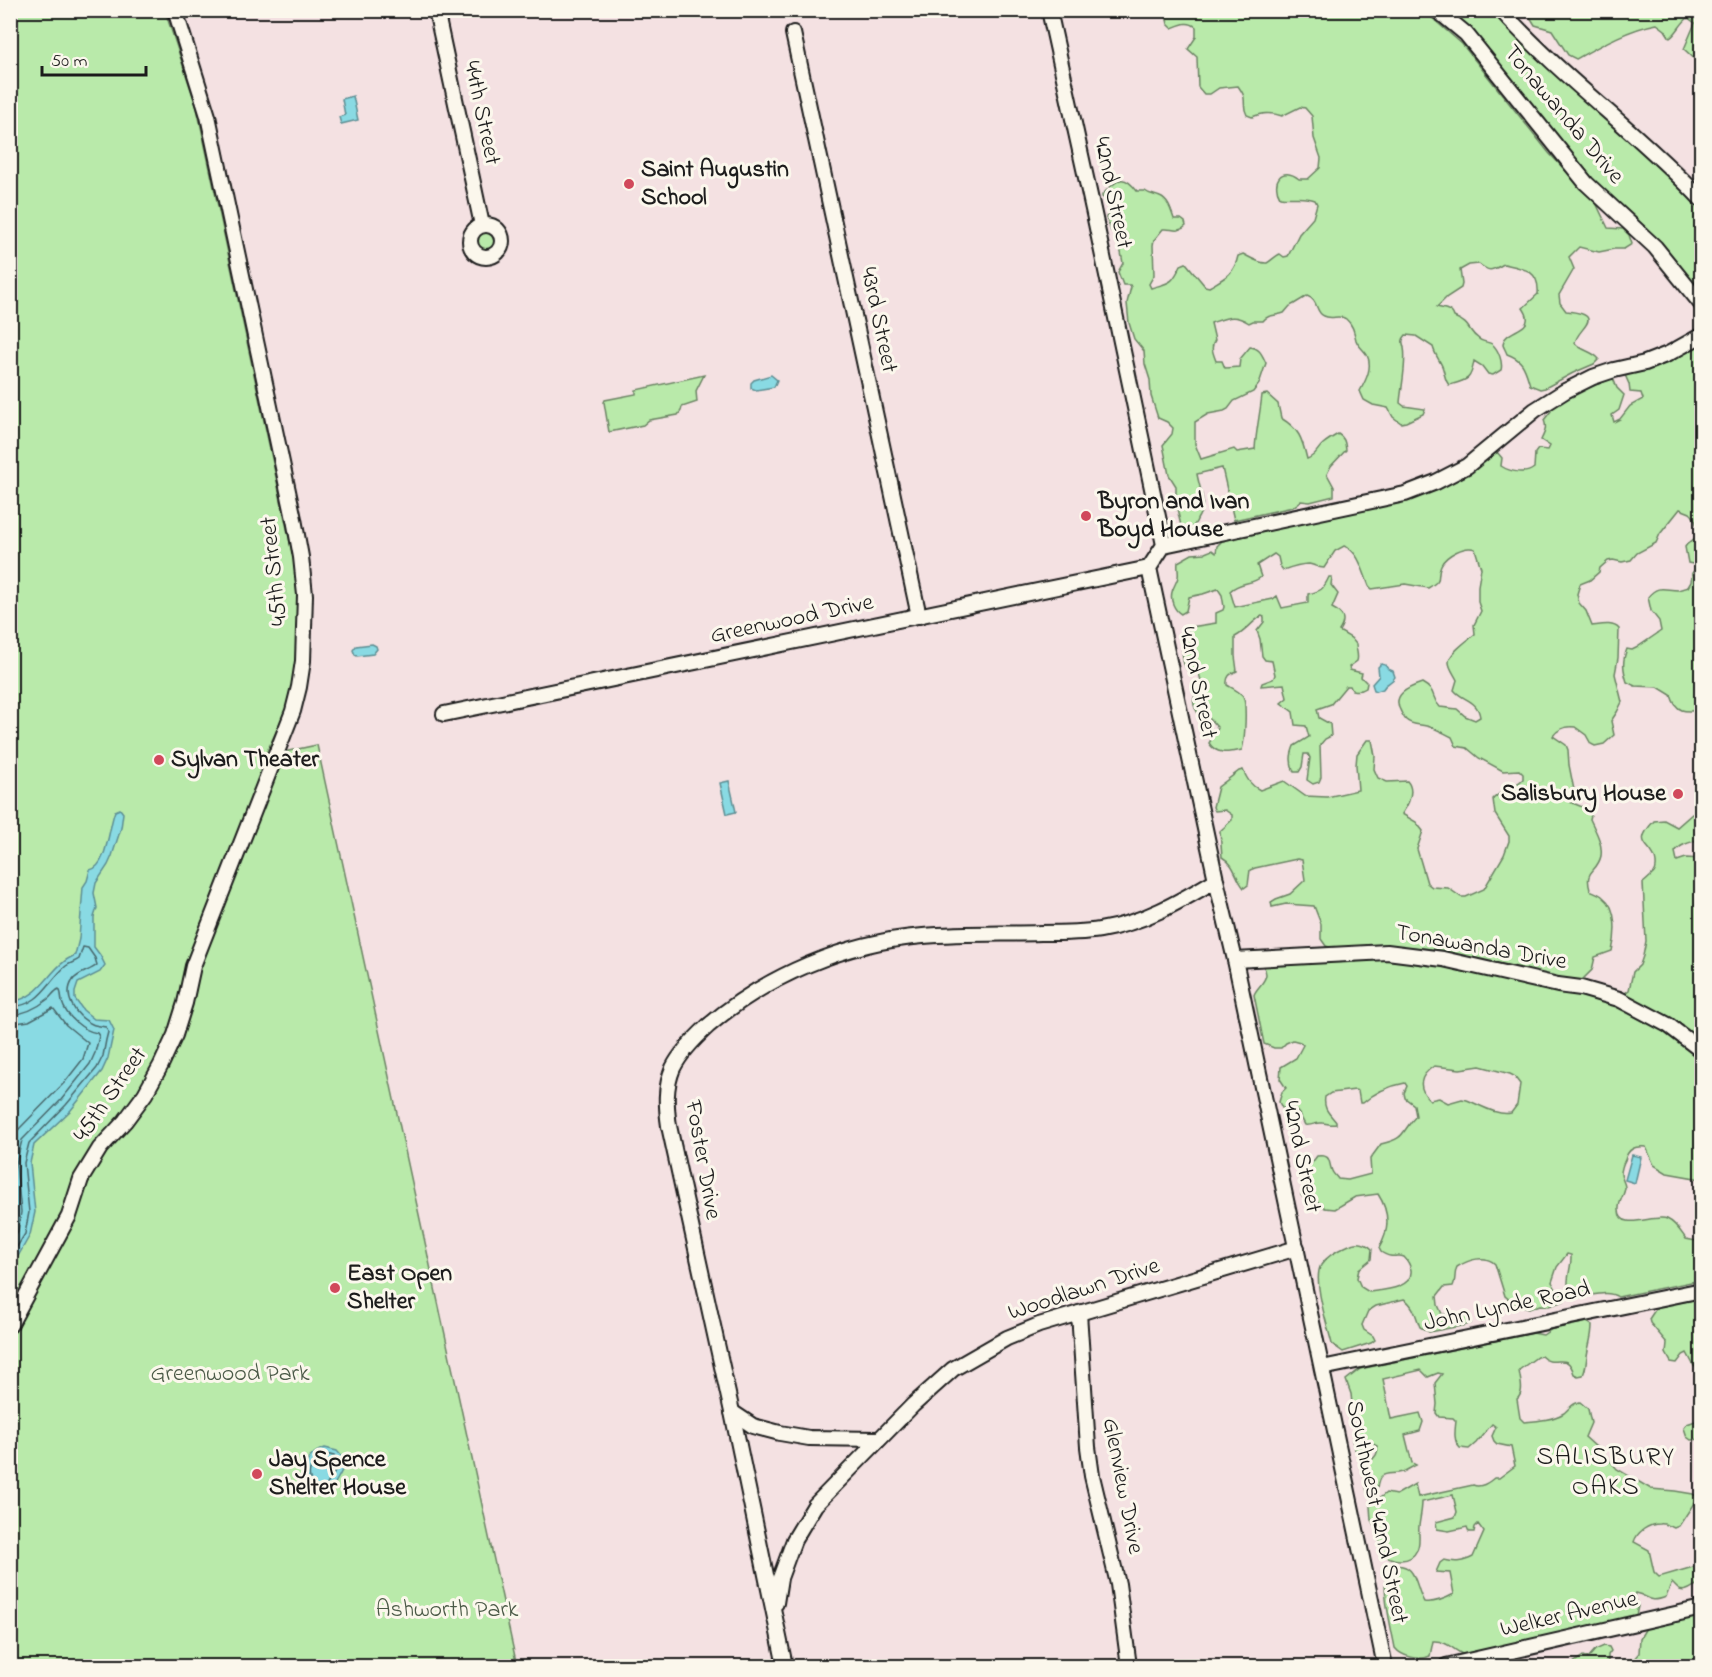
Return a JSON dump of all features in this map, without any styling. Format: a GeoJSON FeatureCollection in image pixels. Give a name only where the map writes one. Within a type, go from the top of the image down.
{"type":"FeatureCollection","features":[{"type":"Feature","properties":{"kind":"street","name":"45th Street"},"geometry":{"type":"LineString","coordinates":[[10,1325],[69,1216],[81,1179],[100,1148],[125,1121],[145,1094],[175,1035],[193,966],[293,711],[303,661],[305,595],[296,528],[208,116],[175,10]]}},
{"type":"Feature","properties":{"kind":"street","name":"44th Street"},"geometry":{"type":"LineString","coordinates":[[436,10],[482,225]]}},
{"type":"Feature","properties":{"kind":"street","name":"42nd Street"},"geometry":{"type":"LineString","coordinates":[[1049,10],[1164,545]]}},
{"type":"Feature","properties":{"kind":"street","name":"Tonawanda Drive"},"geometry":{"type":"LineString","coordinates":[[1437,10],[1466,34],[1586,183],[1655,247],[1701,305]]}},
{"type":"Feature","properties":{"kind":"street","name":"Tonawanda Drive"},"geometry":{"type":"LineString","coordinates":[[1501,10],[1527,39],[1673,169],[1701,200]]}},
{"type":"Feature","properties":{"kind":"street","name":"43rd Street"},"geometry":{"type":"LineString","coordinates":[[793,33],[919,616]]}},
{"type":"Feature","properties":{"kind":"street"},"geometry":{"type":"LineString","coordinates":[[1149,568],[1164,545],[1405,494],[1426,486],[1467,466],[1529,414],[1565,391],[1593,377],[1645,363],[1668,354],[1701,335]]}},
{"type":"Feature","properties":{"kind":"street","name":"42nd Street"},"geometry":{"type":"LineString","coordinates":[[1149,568],[1322,1368]]}},
{"type":"Feature","properties":{"kind":"street","name":"Greenwood Drive"},"geometry":{"type":"LineString","coordinates":[[444,714],[1149,568]]}},
{"type":"Feature","properties":{"kind":"street","name":"Foster Drive"},"geometry":{"type":"LineString","coordinates":[[785,1666],[669,1126],[666,1101],[668,1083],[674,1067],[683,1052],[724,1012],[748,996],[801,968],[840,953],[921,936],[1069,932],[1120,926],[1143,919],[1216,880]]}},
{"type":"Feature","properties":{"kind":"street","name":"Tonawanda Drive"},"geometry":{"type":"LineString","coordinates":[[1235,960],[1388,952],[1443,959],[1581,988],[1619,999],[1668,1025],[1701,1051]]}},
{"type":"Feature","properties":{"kind":"street","name":"Woodlawn Drive"},"geometry":{"type":"LineString","coordinates":[[774,1614],[780,1578],[794,1540],[815,1505],[921,1397],[953,1369],[1006,1338],[1039,1325],[1297,1248]]}},
{"type":"Feature","properties":{"kind":"street","name":"John Lynde Road"},"geometry":{"type":"LineString","coordinates":[[1322,1368],[1701,1290]]}},
{"type":"Feature","properties":{"kind":"street","name":"Glenview Drive"},"geometry":{"type":"LineString","coordinates":[[1079,1313],[1092,1476],[1118,1584],[1128,1666]]}},
{"type":"Feature","properties":{"kind":"street","name":"Southwest 42nd Street"},"geometry":{"type":"LineString","coordinates":[[1322,1368],[1385,1666]]}},
{"type":"Feature","properties":{"kind":"street"},"geometry":{"type":"LineString","coordinates":[[732,1412],[753,1426],[780,1433],[818,1438],[879,1439]]}},
{"type":"Feature","properties":{"kind":"street","name":"Welker Avenue"},"geometry":{"type":"LineString","coordinates":[[1446,1666],[1701,1608]]}},
{"type":"Feature","properties":{"kind":"green space","name":"Greenwood Park"},"geometry":{"type":"Polygon","coordinates":[[[11,11],[165,11],[197,108],[295,566],[298,618],[294,671],[285,711],[265,756],[317,745],[517,1666],[11,1666],[11,11]]]}},
{"type":"Feature","properties":{"kind":"green space"},"geometry":{"type":"Polygon","coordinates":[[[1165,11],[1424,11],[1462,44],[1549,153],[1596,203],[1608,228],[1623,229],[1629,235],[1632,244],[1624,249],[1599,252],[1579,247],[1569,257],[1574,269],[1559,295],[1560,303],[1566,311],[1579,313],[1588,319],[1575,343],[1599,359],[1594,364],[1545,388],[1540,389],[1530,385],[1523,366],[1517,359],[1507,354],[1503,345],[1507,336],[1527,322],[1527,315],[1523,308],[1538,294],[1536,280],[1529,272],[1518,267],[1504,264],[1491,270],[1479,264],[1469,265],[1460,270],[1461,288],[1437,307],[1450,311],[1454,317],[1467,325],[1475,336],[1492,344],[1500,357],[1501,370],[1493,375],[1488,374],[1474,361],[1468,378],[1449,385],[1433,347],[1416,336],[1406,335],[1403,339],[1405,361],[1400,403],[1404,406],[1425,409],[1423,414],[1401,423],[1393,417],[1388,408],[1373,405],[1364,400],[1360,391],[1369,369],[1369,360],[1357,342],[1348,321],[1341,317],[1327,317],[1321,314],[1311,298],[1307,296],[1290,306],[1284,313],[1270,316],[1263,321],[1249,323],[1239,318],[1221,319],[1211,323],[1215,340],[1213,353],[1216,361],[1222,361],[1225,368],[1239,367],[1240,359],[1250,347],[1258,350],[1266,363],[1259,384],[1253,392],[1234,401],[1228,409],[1208,414],[1195,422],[1195,444],[1201,459],[1234,449],[1237,452],[1255,449],[1262,395],[1267,394],[1278,404],[1281,418],[1299,435],[1307,459],[1338,434],[1345,443],[1346,450],[1331,466],[1327,474],[1334,487],[1334,496],[1310,502],[1301,501],[1293,507],[1234,520],[1222,468],[1197,474],[1202,496],[1201,511],[1191,528],[1181,526],[1176,504],[1176,486],[1169,475],[1163,445],[1172,434],[1173,428],[1158,418],[1151,396],[1144,351],[1134,339],[1129,323],[1127,303],[1131,287],[1123,285],[1118,272],[1123,263],[1118,236],[1116,232],[1111,231],[1106,217],[1114,212],[1110,203],[1102,195],[1116,182],[1127,181],[1137,191],[1145,191],[1163,198],[1174,219],[1181,219],[1185,222],[1186,226],[1180,230],[1163,229],[1154,240],[1154,275],[1149,284],[1151,288],[1170,281],[1181,265],[1186,263],[1205,286],[1209,287],[1228,275],[1234,268],[1238,256],[1243,254],[1264,263],[1280,254],[1284,257],[1288,256],[1299,234],[1313,218],[1317,204],[1315,200],[1302,197],[1280,197],[1277,191],[1277,181],[1279,177],[1287,174],[1299,179],[1308,179],[1320,168],[1321,158],[1314,138],[1312,116],[1305,108],[1300,107],[1282,116],[1267,113],[1252,117],[1247,115],[1244,96],[1238,86],[1219,88],[1210,94],[1204,94],[1198,87],[1197,57],[1188,49],[1196,37],[1196,27],[1187,23],[1172,28],[1168,24],[1165,11]]]}},
{"type":"Feature","properties":{"kind":"green space"},"geometry":{"type":"Polygon","coordinates":[[[1447,11],[1493,11],[1518,38],[1701,207],[1701,291],[1660,242],[1582,170],[1447,11]]]}},
{"type":"Feature","properties":{"kind":"green space"},"geometry":{"type":"Polygon","coordinates":[[[1529,11],[1701,11],[1701,65],[1684,49],[1695,23],[1688,18],[1670,38],[1657,24],[1647,26],[1605,43],[1576,59],[1568,55],[1552,30],[1535,25],[1529,11]]]}},
{"type":"Feature","properties":{"kind":"green space"},"geometry":{"type":"Polygon","coordinates":[[[481,233],[489,233],[494,238],[492,249],[481,251],[476,246],[476,238],[481,233]]]}},
{"type":"Feature","properties":{"kind":"green space"},"geometry":{"type":"Polygon","coordinates":[[[1701,344],[1701,560],[1693,564],[1688,563],[1685,547],[1696,537],[1697,528],[1692,515],[1680,509],[1660,534],[1656,543],[1637,553],[1631,560],[1608,561],[1590,580],[1580,584],[1577,594],[1579,603],[1586,611],[1592,626],[1610,625],[1619,629],[1615,674],[1622,702],[1611,721],[1614,735],[1604,744],[1595,746],[1591,744],[1586,735],[1575,727],[1562,728],[1553,736],[1566,745],[1568,750],[1574,790],[1570,802],[1590,810],[1590,819],[1600,841],[1601,856],[1597,866],[1590,874],[1589,883],[1590,890],[1602,896],[1611,908],[1615,922],[1612,951],[1595,957],[1592,970],[1580,982],[1431,949],[1388,945],[1333,948],[1326,946],[1321,939],[1321,924],[1314,906],[1286,904],[1272,907],[1271,902],[1290,894],[1305,880],[1302,860],[1297,859],[1250,870],[1248,885],[1244,888],[1230,864],[1222,857],[1220,831],[1232,820],[1232,815],[1225,810],[1215,811],[1213,807],[1218,787],[1239,771],[1243,770],[1250,782],[1260,790],[1284,781],[1305,796],[1327,797],[1358,790],[1357,754],[1367,740],[1372,740],[1375,756],[1374,769],[1378,778],[1387,782],[1407,781],[1410,785],[1410,798],[1402,814],[1416,822],[1423,831],[1417,849],[1427,883],[1432,887],[1448,888],[1461,897],[1484,889],[1504,855],[1509,836],[1495,814],[1493,799],[1523,779],[1523,774],[1519,770],[1503,771],[1479,758],[1467,748],[1456,746],[1452,737],[1433,728],[1408,722],[1398,706],[1402,693],[1422,683],[1430,689],[1440,707],[1457,709],[1465,716],[1475,720],[1480,717],[1476,707],[1454,690],[1457,680],[1449,662],[1455,651],[1475,634],[1474,625],[1481,611],[1478,602],[1478,586],[1481,568],[1475,549],[1466,548],[1443,561],[1439,569],[1438,580],[1428,588],[1405,584],[1372,589],[1357,557],[1344,546],[1335,551],[1324,568],[1306,564],[1283,570],[1278,557],[1274,554],[1257,565],[1261,577],[1230,591],[1235,607],[1273,599],[1277,596],[1282,608],[1308,603],[1308,594],[1321,589],[1329,577],[1332,577],[1331,585],[1338,594],[1332,608],[1343,618],[1339,631],[1356,644],[1357,661],[1349,667],[1350,670],[1362,673],[1361,677],[1367,683],[1363,690],[1352,690],[1350,686],[1346,686],[1331,704],[1317,709],[1319,718],[1330,724],[1331,736],[1320,745],[1321,777],[1319,782],[1313,784],[1307,780],[1310,758],[1308,754],[1304,754],[1299,772],[1294,772],[1291,759],[1294,746],[1309,737],[1306,726],[1295,725],[1293,712],[1281,703],[1287,698],[1284,684],[1261,686],[1262,683],[1273,679],[1275,675],[1272,661],[1265,660],[1262,656],[1257,631],[1264,622],[1262,616],[1235,637],[1237,671],[1230,674],[1227,679],[1227,685],[1241,694],[1244,700],[1245,722],[1242,750],[1220,751],[1209,743],[1218,728],[1208,717],[1201,717],[1195,708],[1195,696],[1202,684],[1198,670],[1193,674],[1184,664],[1182,640],[1191,627],[1216,623],[1216,613],[1224,607],[1222,595],[1218,589],[1189,597],[1186,611],[1181,614],[1176,610],[1172,598],[1178,577],[1178,562],[1192,554],[1212,550],[1216,553],[1217,546],[1222,541],[1419,497],[1465,475],[1497,452],[1502,458],[1501,466],[1518,472],[1531,470],[1534,468],[1535,453],[1538,449],[1548,450],[1550,446],[1541,440],[1545,430],[1544,420],[1551,411],[1549,409],[1576,393],[1613,378],[1617,388],[1624,395],[1619,410],[1612,415],[1614,422],[1620,419],[1630,406],[1643,399],[1641,393],[1630,392],[1625,375],[1664,363],[1701,344]]]}},
{"type":"Feature","properties":{"kind":"green space"},"geometry":{"type":"Polygon","coordinates":[[[704,375],[696,391],[697,402],[682,407],[678,415],[649,420],[643,425],[609,432],[605,400],[636,394],[636,390],[704,375]]]}},
{"type":"Feature","properties":{"kind":"green space"},"geometry":{"type":"Polygon","coordinates":[[[1700,564],[1702,565],[1701,710],[1686,711],[1678,708],[1671,695],[1658,687],[1635,686],[1627,682],[1624,661],[1627,649],[1636,648],[1661,631],[1659,621],[1651,611],[1648,597],[1658,589],[1678,590],[1688,587],[1692,573],[1700,564]]]}},
{"type":"Feature","properties":{"kind":"green space"},"geometry":{"type":"Polygon","coordinates":[[[1701,813],[1701,839],[1683,845],[1675,852],[1677,861],[1686,858],[1701,859],[1701,1044],[1646,1005],[1622,995],[1629,990],[1633,972],[1640,965],[1646,941],[1643,883],[1656,868],[1654,857],[1644,840],[1647,829],[1654,821],[1664,820],[1677,827],[1692,814],[1701,813]]]}},
{"type":"Feature","properties":{"kind":"green space"},"geometry":{"type":"Polygon","coordinates":[[[1387,958],[1428,962],[1605,1001],[1638,1014],[1651,1022],[1701,1058],[1701,1179],[1667,1173],[1654,1165],[1646,1147],[1635,1148],[1628,1153],[1622,1169],[1621,1176],[1625,1187],[1619,1210],[1621,1217],[1625,1220],[1667,1219],[1676,1225],[1686,1239],[1696,1241],[1701,1238],[1701,1280],[1618,1297],[1607,1293],[1572,1297],[1568,1287],[1571,1255],[1567,1254],[1557,1267],[1552,1282],[1557,1291],[1565,1296],[1564,1301],[1529,1309],[1516,1305],[1505,1296],[1495,1264],[1486,1259],[1476,1259],[1457,1267],[1453,1286],[1444,1287],[1437,1296],[1442,1314],[1463,1314],[1470,1318],[1471,1323],[1429,1332],[1420,1327],[1412,1308],[1404,1299],[1376,1306],[1368,1311],[1362,1325],[1375,1340],[1343,1352],[1332,1344],[1319,1292],[1319,1272],[1323,1262],[1350,1244],[1366,1245],[1372,1249],[1371,1259],[1359,1269],[1357,1278],[1361,1287],[1369,1292],[1402,1285],[1410,1276],[1411,1270],[1404,1257],[1388,1256],[1379,1248],[1383,1241],[1387,1221],[1382,1200],[1378,1194],[1355,1197],[1335,1209],[1325,1208],[1314,1198],[1304,1198],[1301,1195],[1307,1180],[1308,1168],[1317,1156],[1325,1156],[1329,1159],[1332,1172],[1338,1179],[1348,1180],[1371,1174],[1370,1159],[1381,1144],[1402,1134],[1416,1116],[1414,1105],[1405,1098],[1404,1093],[1407,1086],[1405,1083],[1382,1090],[1363,1103],[1360,1103],[1358,1091],[1355,1090],[1331,1093],[1325,1097],[1325,1105],[1336,1124],[1305,1125],[1297,1112],[1282,1108],[1279,1102],[1286,1088],[1280,1079],[1281,1067],[1296,1058],[1303,1045],[1293,1040],[1281,1048],[1264,1044],[1254,995],[1266,977],[1263,965],[1387,958]],[[1434,1066],[1423,1078],[1422,1087],[1426,1096],[1430,1100],[1439,1098],[1448,1103],[1467,1100],[1489,1110],[1506,1114],[1511,1113],[1517,1105],[1520,1084],[1514,1076],[1480,1066],[1460,1069],[1434,1066]]]}},
{"type":"Feature","properties":{"kind":"green space"},"geometry":{"type":"Polygon","coordinates":[[[1698,1299],[1702,1304],[1702,1368],[1698,1369],[1687,1353],[1677,1363],[1671,1362],[1666,1353],[1667,1343],[1649,1319],[1657,1307],[1698,1299]]]}},
{"type":"Feature","properties":{"kind":"green space"},"geometry":{"type":"Polygon","coordinates":[[[1587,1322],[1592,1325],[1592,1329],[1583,1375],[1574,1374],[1568,1363],[1564,1361],[1546,1360],[1541,1356],[1519,1370],[1521,1389],[1517,1399],[1520,1418],[1524,1422],[1550,1419],[1580,1402],[1588,1409],[1591,1423],[1585,1437],[1617,1469],[1651,1489],[1693,1494],[1698,1497],[1679,1526],[1674,1528],[1663,1524],[1651,1525],[1640,1532],[1634,1542],[1649,1550],[1654,1572],[1659,1577],[1700,1565],[1698,1584],[1683,1591],[1672,1583],[1666,1597],[1656,1600],[1635,1593],[1634,1597],[1638,1606],[1636,1616],[1464,1655],[1437,1641],[1433,1641],[1430,1656],[1416,1658],[1402,1654],[1395,1648],[1388,1610],[1385,1581],[1389,1570],[1392,1566],[1400,1566],[1411,1571],[1424,1602],[1447,1598],[1454,1594],[1450,1573],[1436,1572],[1440,1563],[1444,1560],[1459,1562],[1473,1557],[1484,1532],[1478,1524],[1474,1532],[1469,1532],[1467,1527],[1449,1531],[1437,1529],[1436,1522],[1455,1517],[1457,1512],[1453,1495],[1422,1502],[1417,1550],[1414,1555],[1405,1560],[1389,1558],[1380,1552],[1379,1532],[1371,1520],[1370,1506],[1386,1493],[1396,1495],[1415,1484],[1418,1497],[1482,1485],[1494,1478],[1499,1478],[1515,1466],[1511,1447],[1497,1444],[1494,1441],[1492,1436],[1496,1427],[1492,1424],[1469,1449],[1460,1448],[1455,1439],[1456,1421],[1453,1418],[1439,1417],[1436,1413],[1435,1383],[1442,1374],[1438,1373],[1428,1377],[1421,1370],[1383,1379],[1391,1419],[1420,1413],[1423,1422],[1420,1431],[1405,1435],[1412,1463],[1416,1465],[1403,1472],[1382,1476],[1377,1489],[1372,1493],[1367,1492],[1363,1469],[1378,1450],[1373,1444],[1359,1452],[1354,1448],[1352,1439],[1359,1426],[1353,1413],[1351,1394],[1346,1380],[1360,1369],[1533,1333],[1543,1335],[1552,1329],[1587,1322]]]}},
{"type":"Feature","properties":{"kind":"green space"},"geometry":{"type":"Polygon","coordinates":[[[1701,1419],[1701,1439],[1691,1440],[1687,1437],[1684,1428],[1687,1424],[1701,1419]]]}},
{"type":"Feature","properties":{"kind":"green space"},"geometry":{"type":"Polygon","coordinates":[[[1701,1616],[1701,1666],[1671,1666],[1670,1663],[1662,1664],[1662,1666],[1620,1666],[1632,1661],[1639,1653],[1640,1638],[1646,1628],[1701,1616]]]}},
{"type":"Feature","properties":{"kind":"green space"},"geometry":{"type":"Polygon","coordinates":[[[1604,1646],[1609,1647],[1611,1651],[1608,1655],[1608,1665],[1612,1666],[1569,1666],[1583,1656],[1588,1658],[1595,1650],[1604,1646]]]}},
{"type":"Feature","properties":{"kind":"green space"},"geometry":{"type":"Polygon","coordinates":[[[1514,1658],[1516,1666],[1479,1666],[1514,1658]]]}},
{"type":"Feature","properties":{"kind":"water"},"geometry":{"type":"Polygon","coordinates":[[[353,96],[358,120],[341,124],[339,117],[345,115],[342,99],[353,96]]]}},
{"type":"Feature","properties":{"kind":"water"},"geometry":{"type":"Polygon","coordinates":[[[771,375],[777,380],[774,387],[756,390],[751,388],[754,380],[771,375]]]}},
{"type":"Feature","properties":{"kind":"water"},"geometry":{"type":"Polygon","coordinates":[[[372,644],[377,649],[373,654],[355,655],[353,650],[356,646],[372,644]]]}},
{"type":"Feature","properties":{"kind":"water"},"geometry":{"type":"Polygon","coordinates":[[[1381,664],[1393,671],[1395,677],[1383,689],[1377,691],[1374,690],[1372,684],[1379,676],[1378,667],[1381,664]]]}},
{"type":"Feature","properties":{"kind":"water"},"geometry":{"type":"Polygon","coordinates":[[[729,781],[736,812],[727,814],[720,783],[729,781]]]}},
{"type":"Feature","properties":{"kind":"water"},"geometry":{"type":"Polygon","coordinates":[[[120,809],[123,813],[121,828],[112,856],[96,883],[94,893],[97,908],[94,917],[94,947],[105,965],[100,972],[78,983],[75,992],[75,999],[83,1010],[94,1019],[109,1020],[114,1030],[108,1058],[102,1071],[71,1110],[34,1145],[30,1163],[35,1212],[30,1235],[11,1267],[11,1002],[31,994],[58,967],[75,955],[79,939],[83,887],[90,870],[96,867],[104,854],[115,811],[120,809]]]}},
{"type":"Feature","properties":{"kind":"water"},"geometry":{"type":"Polygon","coordinates":[[[1632,1155],[1641,1157],[1635,1183],[1625,1180],[1632,1155]]]}},
{"type":"Feature","properties":{"kind":"water"},"geometry":{"type":"Polygon","coordinates":[[[325,1448],[337,1451],[343,1461],[343,1466],[331,1491],[323,1495],[309,1488],[304,1472],[306,1463],[313,1454],[325,1448]]]}},
{"type":"Feature","properties":{"kind":"place","name":"Saint Augustin School"},"geometry":{"type":"Point","coordinates":[629,184]}},
{"type":"Feature","properties":{"kind":"place","name":"Byron and Ivan Boyd House"},"geometry":{"type":"Point","coordinates":[1086,516]}},
{"type":"Feature","properties":{"kind":"place","name":"Sylvan Theater"},"geometry":{"type":"Point","coordinates":[159,760]}},
{"type":"Feature","properties":{"kind":"place","name":"Salisbury House"},"geometry":{"type":"Point","coordinates":[1678,794]}},
{"type":"Feature","properties":{"kind":"place","name":"East Open Shelter"},"geometry":{"type":"Point","coordinates":[335,1288]}},
{"type":"Feature","properties":{"kind":"place","name":"Jay Spence Shelter House"},"geometry":{"type":"Point","coordinates":[257,1474]}},
{"type":"Feature","properties":{"kind":"district","name":"SALISBURY OAKS"},"geometry":{"type":"Point","coordinates":[1606,1473]}},
{"type":"Feature","properties":{"kind":"park label","name":"Ashworth Park"},"geometry":{"type":"Point","coordinates":[447,1610]}}]}
